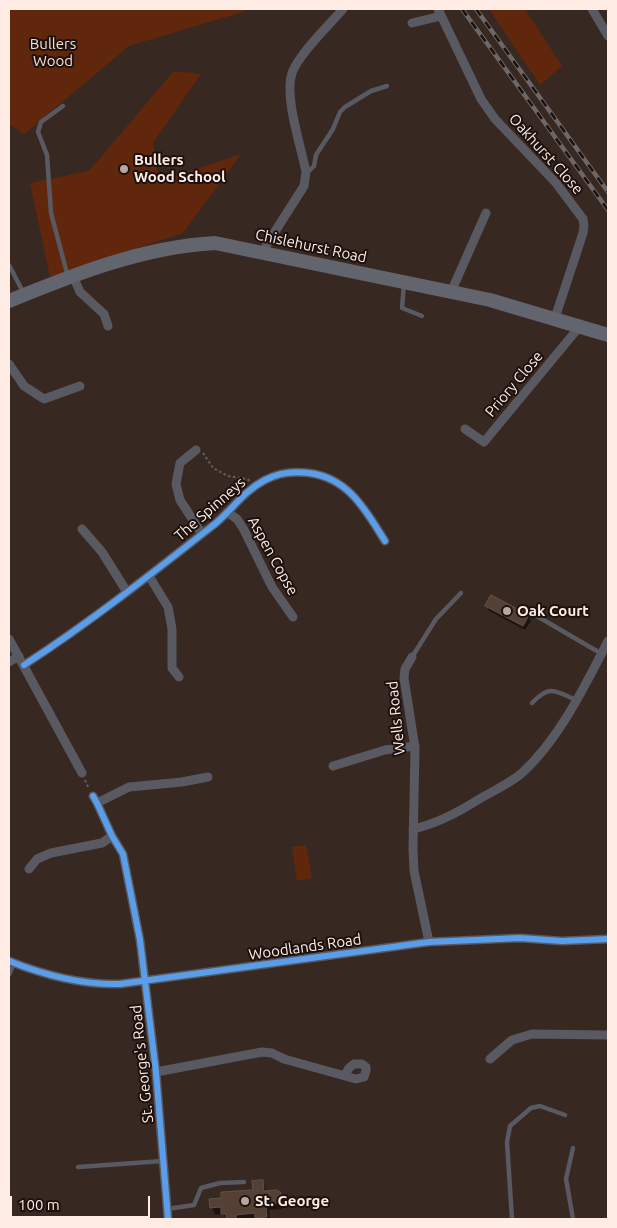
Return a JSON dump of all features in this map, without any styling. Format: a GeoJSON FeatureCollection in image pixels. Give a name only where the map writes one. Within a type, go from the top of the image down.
{"type":"FeatureCollection","features":[{"type":"Feature","properties":{"kind":"main road","name":"Chislehurst Road"},"geometry":{"type":"LineString","coordinates":[[9,301],[117,261],[174,246],[216,243],[490,300],[608,335]]}},
{"type":"Feature","properties":{"kind":"street"},"geometry":{"type":"LineString","coordinates":[[263,254],[267,244],[304,186],[305,170],[289,93],[292,72],[305,53],[343,9]]}},
{"type":"Feature","properties":{"kind":"street"},"geometry":{"type":"LineString","coordinates":[[592,9],[608,36]]}},
{"type":"Feature","properties":{"kind":"street","name":"Oakhurst Close"},"geometry":{"type":"LineString","coordinates":[[412,23],[440,12],[481,99],[495,119],[556,182],[583,219],[583,233],[555,318]]}},
{"type":"Feature","properties":{"kind":"street"},"geometry":{"type":"LineString","coordinates":[[451,292],[486,213]]}},
{"type":"Feature","properties":{"kind":"street"},"geometry":{"type":"LineString","coordinates":[[70,277],[80,292],[104,314],[108,326]]}},
{"type":"Feature","properties":{"kind":"street","name":"Priory Close"},"geometry":{"type":"LineString","coordinates":[[466,429],[484,442],[580,326]]}},
{"type":"Feature","properties":{"kind":"street"},"geometry":{"type":"LineString","coordinates":[[9,364],[24,386],[44,399],[80,386]]}},
{"type":"Feature","properties":{"kind":"street","name":"The Spinneys"},"geometry":{"type":"LineString","coordinates":[[196,450],[180,463],[176,484],[180,500],[202,534]]}},
{"type":"Feature","properties":{"kind":"street","name":"The Spinneys"},"geometry":{"type":"LineString","coordinates":[[24,665],[149,576],[220,520],[242,496],[255,486],[280,474],[308,473],[340,483],[353,494],[385,541]]}},
{"type":"Feature","properties":{"kind":"street","name":"Aspen Copse"},"geometry":{"type":"LineString","coordinates":[[227,512],[237,519],[243,528],[272,587],[293,617]]}},
{"type":"Feature","properties":{"kind":"street"},"geometry":{"type":"LineString","coordinates":[[82,530],[102,552],[127,592]]}},
{"type":"Feature","properties":{"kind":"street"},"geometry":{"type":"LineString","coordinates":[[149,576],[168,607],[172,629],[172,668],[178,677]]}},
{"type":"Feature","properties":{"kind":"street"},"geometry":{"type":"LineString","coordinates":[[9,639],[82,773]]}},
{"type":"Feature","properties":{"kind":"street"},"geometry":{"type":"LineString","coordinates":[[413,829],[457,813],[521,774],[539,755],[578,701],[608,642]]}},
{"type":"Feature","properties":{"kind":"street"},"geometry":{"type":"LineString","coordinates":[[9,662],[19,656]]}},
{"type":"Feature","properties":{"kind":"street","name":"Wells Road"},"geometry":{"type":"LineString","coordinates":[[412,657],[405,669],[404,678],[415,746],[414,871],[429,942]]}},
{"type":"Feature","properties":{"kind":"street"},"geometry":{"type":"LineString","coordinates":[[333,766],[385,750],[415,746]]}},
{"type":"Feature","properties":{"kind":"street"},"geometry":{"type":"LineString","coordinates":[[95,800],[129,787],[182,782],[208,777]]}},
{"type":"Feature","properties":{"kind":"street","name":"St. George's Road"},"geometry":{"type":"LineString","coordinates":[[95,800],[122,854],[140,940],[156,1072],[168,1219]]}},
{"type":"Feature","properties":{"kind":"street"},"geometry":{"type":"LineString","coordinates":[[29,869],[37,859],[51,853],[102,843],[112,836]]}},
{"type":"Feature","properties":{"kind":"street","name":"Woodlands Road"},"geometry":{"type":"LineString","coordinates":[[12,962],[36,972],[92,983],[120,984],[429,942],[520,938],[562,941],[608,938]]}},
{"type":"Feature","properties":{"kind":"street"},"geometry":{"type":"LineString","coordinates":[[490,1059],[512,1040],[532,1034],[608,1035]]}},
{"type":"Feature","properties":{"kind":"street"},"geometry":{"type":"LineString","coordinates":[[156,1072],[262,1052],[272,1053],[284,1059],[345,1075]]}},
{"type":"Feature","properties":{"kind":"lane"},"geometry":{"type":"LineString","coordinates":[[305,170],[310,170],[314,166],[316,155],[333,129],[340,112],[371,92],[387,86]]}},
{"type":"Feature","properties":{"kind":"lane"},"geometry":{"type":"LineString","coordinates":[[62,106],[41,122],[38,132],[48,155],[51,213],[70,277]]}},
{"type":"Feature","properties":{"kind":"lane"},"geometry":{"type":"LineString","coordinates":[[9,265],[24,295]]}},
{"type":"Feature","properties":{"kind":"lane"},"geometry":{"type":"LineString","coordinates":[[404,282],[402,308],[422,316]]}},
{"type":"Feature","properties":{"kind":"lane","name":"Wells Road"},"geometry":{"type":"LineString","coordinates":[[412,657],[436,619],[462,593]]}},
{"type":"Feature","properties":{"kind":"lane"},"geometry":{"type":"LineString","coordinates":[[535,615],[602,654]]}},
{"type":"Feature","properties":{"kind":"lane"},"geometry":{"type":"LineString","coordinates":[[532,703],[541,694],[550,690],[578,701]]}},
{"type":"Feature","properties":{"kind":"lane"},"geometry":{"type":"LineString","coordinates":[[9,975],[12,962]]}},
{"type":"Feature","properties":{"kind":"lane"},"geometry":{"type":"LineString","coordinates":[[512,1219],[506,1142],[510,1126],[531,1108],[540,1106],[565,1114]]}},
{"type":"Feature","properties":{"kind":"lane"},"geometry":{"type":"LineString","coordinates":[[573,1148],[566,1179],[573,1219]]}},
{"type":"Feature","properties":{"kind":"lane"},"geometry":{"type":"LineString","coordinates":[[78,1167],[163,1161]]}},
{"type":"Feature","properties":{"kind":"lane"},"geometry":{"type":"LineString","coordinates":[[167,1209],[194,1205],[201,1188],[220,1183],[244,1182]]}},
{"type":"Feature","properties":{"kind":"path"},"geometry":{"type":"LineString","coordinates":[[196,450],[203,453],[213,468],[228,476],[247,479],[255,486]]}},
{"type":"Feature","properties":{"kind":"path"},"geometry":{"type":"LineString","coordinates":[[82,773],[95,800]]}},
{"type":"Feature","properties":{"kind":"green space","name":"Bullers Wood"},"geometry":{"type":"Polygon","coordinates":[[[9,9],[246,9],[243,12],[129,46],[24,134],[9,124],[9,9]]]}},
{"type":"Feature","properties":{"kind":"green space"},"geometry":{"type":"Polygon","coordinates":[[[489,9],[525,9],[562,66],[540,85],[489,9]]]}},
{"type":"Feature","properties":{"kind":"green space"},"geometry":{"type":"Polygon","coordinates":[[[174,71],[201,74],[153,143],[159,181],[241,154],[183,233],[50,277],[30,183],[89,171],[174,71]]]}},
{"type":"Feature","properties":{"kind":"green space"},"geometry":{"type":"Polygon","coordinates":[[[306,845],[312,878],[297,881],[292,847],[306,845]]]}},
{"type":"Feature","properties":{"kind":"building","name":"Oak Court"},"geometry":{"type":"Polygon","coordinates":[[[491,595],[529,615],[523,626],[485,606],[491,595]]]}},
{"type":"Feature","properties":{"kind":"building","name":"St. George"},"geometry":{"type":"Polygon","coordinates":[[[263,1180],[264,1191],[277,1190],[281,1193],[282,1198],[279,1203],[266,1204],[267,1217],[255,1218],[255,1213],[236,1215],[236,1219],[226,1219],[226,1214],[221,1214],[221,1207],[210,1208],[209,1199],[221,1198],[221,1192],[253,1190],[252,1181],[263,1180]]]}},
{"type":"Feature","properties":{"kind":"railway"},"geometry":{"type":"LineString","coordinates":[[462,9],[608,210]]}},
{"type":"Feature","properties":{"kind":"railway"},"geometry":{"type":"LineString","coordinates":[[476,9],[608,192]]}},
{"type":"Feature","properties":{"kind":"cycle path"},"geometry":{"type":"LineString","coordinates":[[24,665],[165,563],[218,521],[250,490],[275,476],[292,472],[303,472],[323,476],[335,482],[355,498],[371,518],[385,541]]}},
{"type":"Feature","properties":{"kind":"cycle path"},"geometry":{"type":"LineString","coordinates":[[93,796],[112,836],[123,854],[140,940],[156,1072],[168,1219]]}},
{"type":"Feature","properties":{"kind":"cycle path"},"geometry":{"type":"LineString","coordinates":[[9,961],[36,971],[77,981],[120,984],[429,942],[520,938],[562,941],[608,939]]}},
{"type":"Feature","properties":{"kind":"place","name":"Bullers Wood School"},"geometry":{"type":"Point","coordinates":[124,169]}},
{"type":"Feature","properties":{"kind":"place","name":"Oak Court"},"geometry":{"type":"Point","coordinates":[507,611]}},
{"type":"Feature","properties":{"kind":"place","name":"St. George"},"geometry":{"type":"Point","coordinates":[245,1201]}}]}
